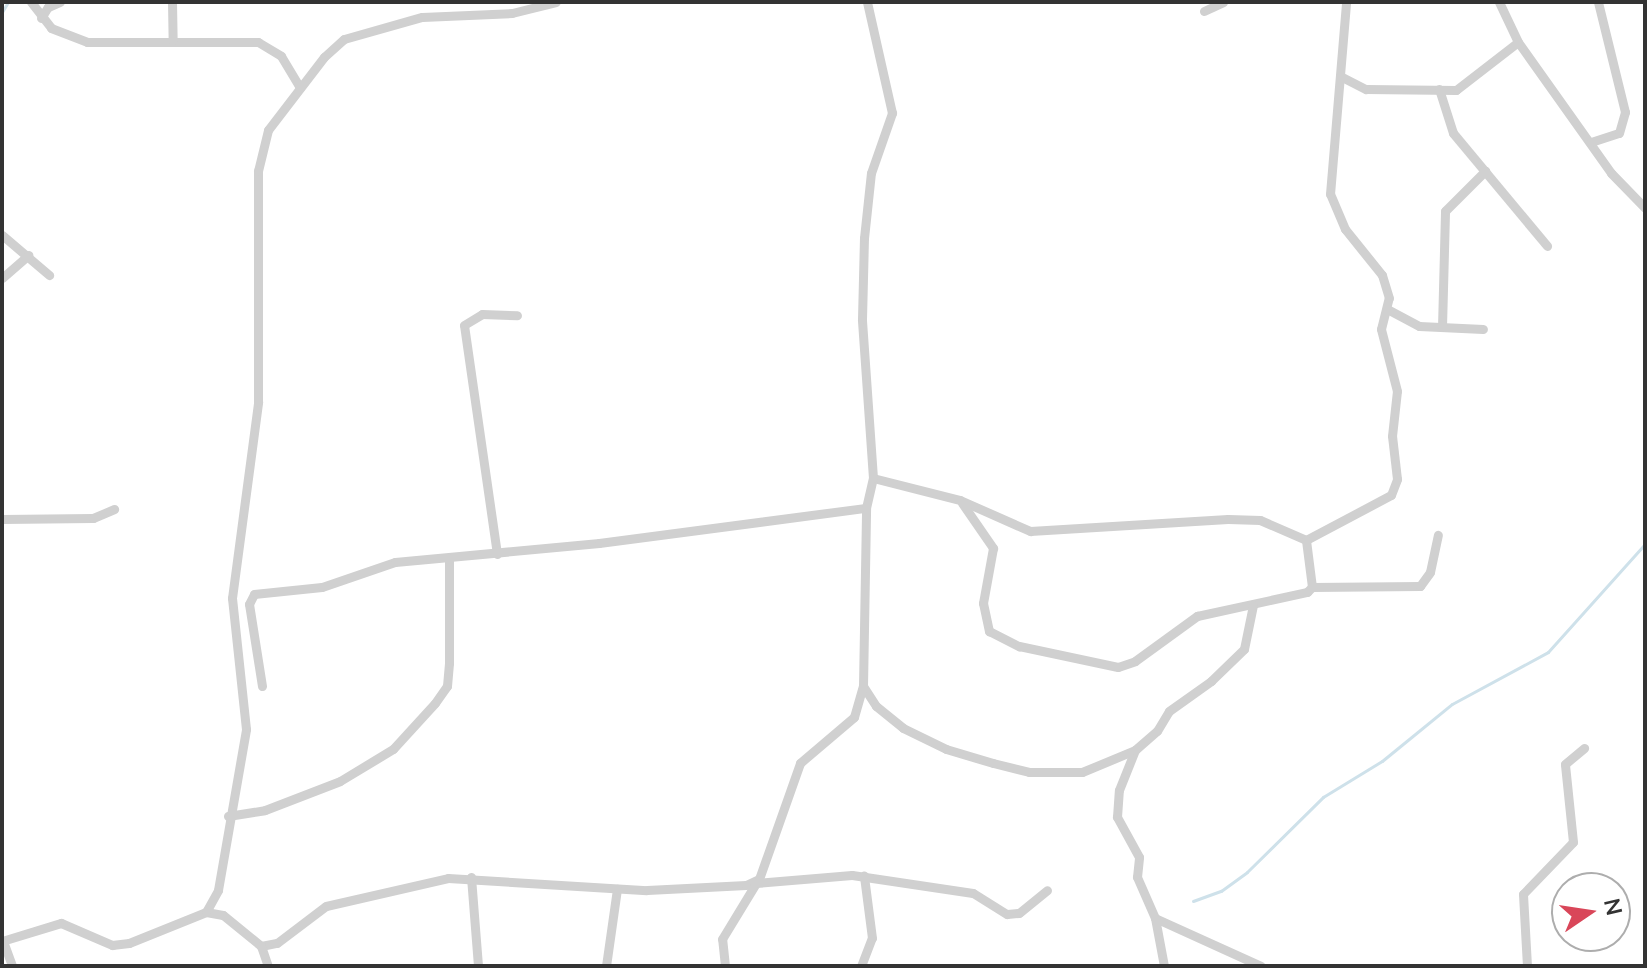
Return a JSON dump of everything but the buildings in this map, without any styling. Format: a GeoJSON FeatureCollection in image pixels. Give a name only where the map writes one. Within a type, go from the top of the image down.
{"type":"FeatureCollection","features":[{"type":"Feature","properties":{"kind":"street"},"geometry":{"type":"LineString","coordinates":[[31,2],[51,28],[87,42],[258,42],[281,56],[300,88]]}},
{"type":"Feature","properties":{"kind":"street"},"geometry":{"type":"LineString","coordinates":[[41,18],[48,7],[60,2]]}},
{"type":"Feature","properties":{"kind":"street"},"geometry":{"type":"LineString","coordinates":[[172,2],[173,41]]}},
{"type":"Feature","properties":{"kind":"street"},"geometry":{"type":"LineString","coordinates":[[206,912],[218,890],[228,816],[246,729],[232,598],[258,402],[258,171],[268,130],[344,39],[422,17],[512,13],[556,2]]}},
{"type":"Feature","properties":{"kind":"street"},"geometry":{"type":"LineString","coordinates":[[725,966],[725,931],[756,883],[800,763],[854,717],[863,686],[866,508],[873,478],[862,331],[864,227],[871,173],[892,113],[867,2]]}},
{"type":"Feature","properties":{"kind":"street"},"geometry":{"type":"LineString","coordinates":[[1204,11],[1223,2]]}},
{"type":"Feature","properties":{"kind":"street"},"geometry":{"type":"LineString","coordinates":[[1306,540],[1385,500],[1396,489],[1392,436],[1397,391],[1381,329],[1389,310],[1382,275],[1345,229],[1330,194],[1346,2]]}},
{"type":"Feature","properties":{"kind":"street"},"geometry":{"type":"LineString","coordinates":[[1499,2],[1518,42],[1611,173],[1645,208]]}},
{"type":"Feature","properties":{"kind":"street"},"geometry":{"type":"LineString","coordinates":[[1591,142],[1619,133],[1625,112],[1598,2]]}},
{"type":"Feature","properties":{"kind":"street"},"geometry":{"type":"LineString","coordinates":[[1340,76],[1366,89],[1456,90],[1473,80],[1518,42]]}},
{"type":"Feature","properties":{"kind":"street"},"geometry":{"type":"LineString","coordinates":[[1439,89],[1453,133],[1547,246]]}},
{"type":"Feature","properties":{"kind":"street"},"geometry":{"type":"LineString","coordinates":[[1442,327],[1445,211],[1485,171]]}},
{"type":"Feature","properties":{"kind":"street"},"geometry":{"type":"LineString","coordinates":[[2,235],[49,275]]}},
{"type":"Feature","properties":{"kind":"street"},"geometry":{"type":"LineString","coordinates":[[2,278],[28,255]]}},
{"type":"Feature","properties":{"kind":"street"},"geometry":{"type":"LineString","coordinates":[[1389,310],[1407,324],[1483,329]]}},
{"type":"Feature","properties":{"kind":"street"},"geometry":{"type":"LineString","coordinates":[[497,554],[464,325],[482,314],[517,315]]}},
{"type":"Feature","properties":{"kind":"street"},"geometry":{"type":"LineString","coordinates":[[873,478],[960,500],[1030,531],[1228,519],[1260,520],[1306,540]]}},
{"type":"Feature","properties":{"kind":"street"},"geometry":{"type":"LineString","coordinates":[[960,500],[993,548],[984,617],[1000,640],[1125,666],[1186,622],[1312,587],[1420,586],[1430,572],[1438,535]]}},
{"type":"Feature","properties":{"kind":"street"},"geometry":{"type":"LineString","coordinates":[[262,686],[249,604],[254,594],[322,587],[395,562],[497,554],[866,508]]}},
{"type":"Feature","properties":{"kind":"street"},"geometry":{"type":"LineString","coordinates":[[2,519],[93,518],[114,509]]}},
{"type":"Feature","properties":{"kind":"street"},"geometry":{"type":"LineString","coordinates":[[1306,540],[1312,587]]}},
{"type":"Feature","properties":{"kind":"street"},"geometry":{"type":"LineString","coordinates":[[228,816],[265,810],[340,781],[393,749],[435,703],[447,686],[449,558]]}},
{"type":"Feature","properties":{"kind":"street"},"geometry":{"type":"LineString","coordinates":[[863,686],[876,706],[903,728],[946,749],[1029,772],[1082,772],[1135,750],[1157,731],[1169,711],[1234,661],[1251,635],[1253,605]]}},
{"type":"Feature","properties":{"kind":"street"},"geometry":{"type":"LineString","coordinates":[[1527,966],[1523,894],[1573,842],[1565,764],[1584,748]]}},
{"type":"Feature","properties":{"kind":"street"},"geometry":{"type":"LineString","coordinates":[[1135,750],[1119,790],[1117,817],[1139,857],[1137,877],[1155,918],[1164,966]]}},
{"type":"Feature","properties":{"kind":"street"},"geometry":{"type":"LineString","coordinates":[[261,946],[277,943],[326,906],[421,883],[471,877],[617,889],[756,883],[828,873],[973,893],[1007,914],[1019,913],[1047,890]]}},
{"type":"Feature","properties":{"kind":"street"},"geometry":{"type":"LineString","coordinates":[[861,966],[872,938],[864,876]]}},
{"type":"Feature","properties":{"kind":"street"},"geometry":{"type":"LineString","coordinates":[[471,877],[478,966]]}},
{"type":"Feature","properties":{"kind":"street"},"geometry":{"type":"LineString","coordinates":[[606,966],[617,889]]}},
{"type":"Feature","properties":{"kind":"street"},"geometry":{"type":"LineString","coordinates":[[12,966],[2,941],[61,923],[112,945],[129,943],[206,912],[223,915],[261,946],[268,966]]}},
{"type":"Feature","properties":{"kind":"street"},"geometry":{"type":"LineString","coordinates":[[1155,918],[1261,966]]}},
{"type":"Feature","properties":{"kind":"waterway"},"geometry":{"type":"LineString","coordinates":[[2,12],[8,2]]}},
{"type":"Feature","properties":{"kind":"waterway"},"geometry":{"type":"LineString","coordinates":[[1193,901],[1221,891],[1247,872],[1323,797],[1382,761],[1452,704],[1548,652],[1645,544]]}}]}
